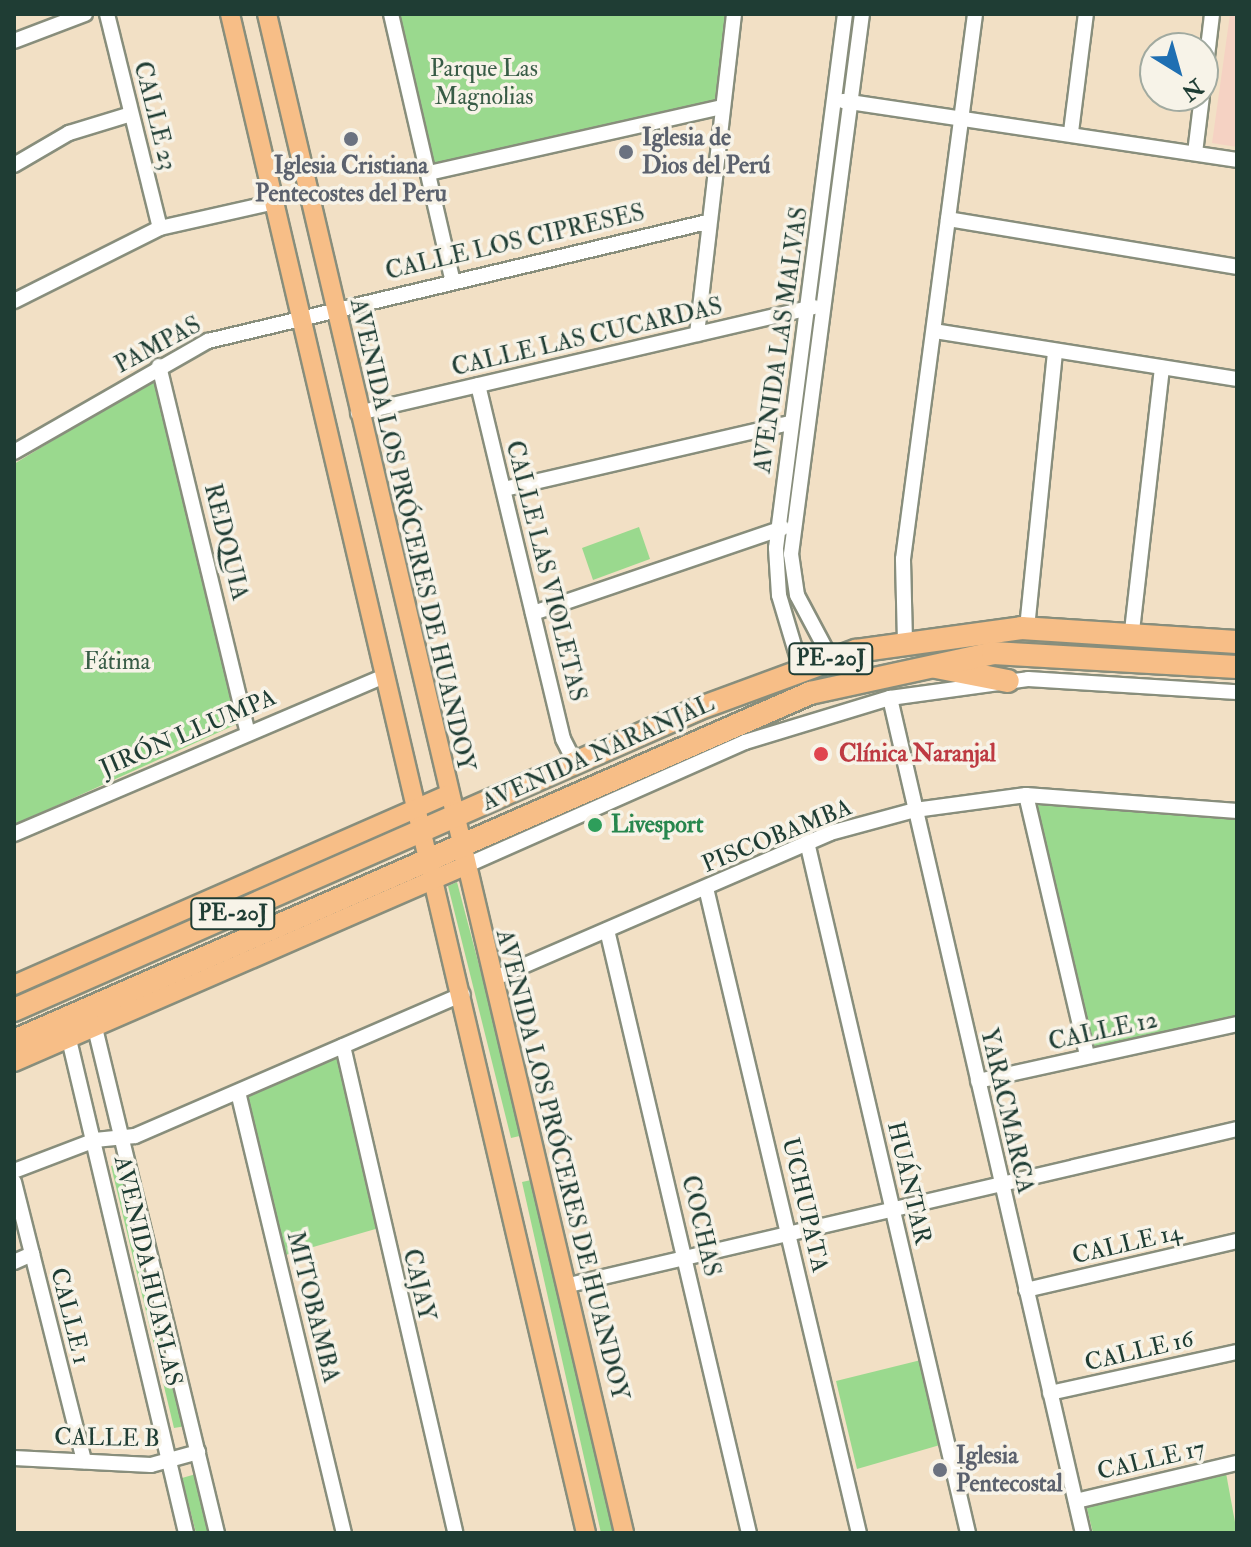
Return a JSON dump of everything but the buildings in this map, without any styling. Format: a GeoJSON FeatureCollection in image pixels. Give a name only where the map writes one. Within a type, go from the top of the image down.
{"type":"FeatureCollection","features":[{"type":"Feature","properties":{"kind":"highway","name":"AVENIDA NARANJAL"},"geometry":{"type":"LineString","coordinates":[[14,1010],[576,765],[831,659],[905,642],[1027,628],[1132,631],[1237,642]]}},
{"type":"Feature","properties":{"kind":"highway","name":"AVENIDA NARANJAL"},"geometry":{"type":"LineString","coordinates":[[14,1041],[67,1029],[428,857],[744,717],[923,665],[993,653],[1079,652],[1237,667]]}},
{"type":"Feature","properties":{"kind":"highway"},"geometry":{"type":"LineString","coordinates":[[923,665],[1008,681]]}},
{"type":"Feature","properties":{"kind":"main road"},"geometry":{"type":"LineString","coordinates":[[230,14],[382,677],[501,1151],[586,1533]]}},
{"type":"Feature","properties":{"kind":"main road","name":"AVENIDA LOS PRÓCERES DE HUANDOY"},"geometry":{"type":"LineString","coordinates":[[267,14],[447,795],[535,1142],[624,1533]]}},
{"type":"Feature","properties":{"kind":"main road","name":"AVENIDA NARANJAL"},"geometry":{"type":"LineString","coordinates":[[14,985],[447,795]]}},
{"type":"Feature","properties":{"kind":"main road","name":"AVENIDA NARANJAL"},"geometry":{"type":"LineString","coordinates":[[14,1062],[67,1029],[95,1028],[465,866]]}},
{"type":"Feature","properties":{"kind":"main road"},"geometry":{"type":"LineString","coordinates":[[501,1151],[535,1142]]}},
{"type":"Feature","properties":{"kind":"street"},"geometry":{"type":"LineString","coordinates":[[14,41],[85,14]]}},
{"type":"Feature","properties":{"kind":"street","name":"CALLE 23"},"geometry":{"type":"LineString","coordinates":[[107,14],[160,228]]}},
{"type":"Feature","properties":{"kind":"street"},"geometry":{"type":"LineString","coordinates":[[391,14],[452,278]]}},
{"type":"Feature","properties":{"kind":"street"},"geometry":{"type":"LineString","coordinates":[[697,334],[707,222],[734,14]]}},
{"type":"Feature","properties":{"kind":"street","name":"AVENIDA LAS MALVAS"},"geometry":{"type":"LineString","coordinates":[[801,669],[779,595],[778,530],[845,14]]}},
{"type":"Feature","properties":{"kind":"street","name":"AVENIDA LAS MALVAS"},"geometry":{"type":"LineString","coordinates":[[831,659],[797,595],[795,524],[862,14]]}},
{"type":"Feature","properties":{"kind":"street"},"geometry":{"type":"LineString","coordinates":[[905,642],[900,582],[975,14]]}},
{"type":"Feature","properties":{"kind":"street"},"geometry":{"type":"LineString","coordinates":[[1071,132],[1086,14]]}},
{"type":"Feature","properties":{"kind":"street"},"geometry":{"type":"LineString","coordinates":[[835,100],[962,114],[1237,160]]}},
{"type":"Feature","properties":{"kind":"street"},"geometry":{"type":"LineString","coordinates":[[429,173],[721,107]]}},
{"type":"Feature","properties":{"kind":"street"},"geometry":{"type":"LineString","coordinates":[[1195,153],[1200,112]]}},
{"type":"Feature","properties":{"kind":"street"},"geometry":{"type":"LineString","coordinates":[[14,165],[69,133],[131,114]]}},
{"type":"Feature","properties":{"kind":"street"},"geometry":{"type":"LineString","coordinates":[[14,301],[101,251],[160,228],[275,202]]}},
{"type":"Feature","properties":{"kind":"street"},"geometry":{"type":"LineString","coordinates":[[948,219],[1237,267]]}},
{"type":"Feature","properties":{"kind":"street","name":"CALLE LOS CIPRESES"},"geometry":{"type":"LineString","coordinates":[[334,306],[707,222]]}},
{"type":"Feature","properties":{"kind":"street","name":"CALLE LAS CUCARDAS"},"geometry":{"type":"LineString","coordinates":[[358,413],[825,305]]}},
{"type":"Feature","properties":{"kind":"street","name":"PAMPAS"},"geometry":{"type":"LineString","coordinates":[[14,452],[159,366],[208,341],[334,306]]}},
{"type":"Feature","properties":{"kind":"street"},"geometry":{"type":"LineString","coordinates":[[934,331],[1237,379]]}},
{"type":"Feature","properties":{"kind":"street"},"geometry":{"type":"LineString","coordinates":[[1027,628],[1055,351]]}},
{"type":"Feature","properties":{"kind":"street","name":"REDQUIA"},"geometry":{"type":"LineString","coordinates":[[159,366],[247,729]]}},
{"type":"Feature","properties":{"kind":"street"},"geometry":{"type":"LineString","coordinates":[[1132,631],[1162,368]]}},
{"type":"Feature","properties":{"kind":"street","name":"CALLE LAS VIOLETAS"},"geometry":{"type":"LineString","coordinates":[[478,385],[533,613],[576,765]]}},
{"type":"Feature","properties":{"kind":"street"},"geometry":{"type":"LineString","coordinates":[[504,489],[791,423]]}},
{"type":"Feature","properties":{"kind":"street"},"geometry":{"type":"LineString","coordinates":[[533,613],[795,524]]}},
{"type":"Feature","properties":{"kind":"street","name":"JIRÓN LLUMPA"},"geometry":{"type":"LineString","coordinates":[[14,834],[247,729],[382,677]]}},
{"type":"Feature","properties":{"kind":"street","name":"AVENIDA NARANJAL"},"geometry":{"type":"LineString","coordinates":[[465,866],[745,742],[890,698],[1008,681],[1237,692]]}},
{"type":"Feature","properties":{"kind":"street","name":"YARACMARCA"},"geometry":{"type":"LineString","coordinates":[[890,698],[1083,1533]]}},
{"type":"Feature","properties":{"kind":"street"},"geometry":{"type":"LineString","coordinates":[[1026,795],[1087,1056]]}},
{"type":"Feature","properties":{"kind":"street","name":"PISCOBAMBA"},"geometry":{"type":"LineString","coordinates":[[493,979],[807,842],[915,810],[1026,795],[1237,811]]}},
{"type":"Feature","properties":{"kind":"street","name":"HUÁNTAR"},"geometry":{"type":"LineString","coordinates":[[807,842],[968,1533]]}},
{"type":"Feature","properties":{"kind":"street","name":"UCHUPATA"},"geometry":{"type":"LineString","coordinates":[[706,888],[859,1533]]}},
{"type":"Feature","properties":{"kind":"street","name":"COCHAS"},"geometry":{"type":"LineString","coordinates":[[607,930],[687,1257],[749,1533]]}},
{"type":"Feature","properties":{"kind":"street"},"geometry":{"type":"LineString","coordinates":[[14,1171],[95,1140],[122,1139],[463,994]]}},
{"type":"Feature","properties":{"kind":"street","name":"CALLE 12"},"geometry":{"type":"LineString","coordinates":[[978,1081],[1237,1024]]}},
{"type":"Feature","properties":{"kind":"street","name":"AVENIDA HUAYLAS"},"geometry":{"type":"LineString","coordinates":[[95,1028],[217,1533]]}},
{"type":"Feature","properties":{"kind":"street","name":"AVENIDA HUAYLAS"},"geometry":{"type":"LineString","coordinates":[[67,1029],[186,1533]]}},
{"type":"Feature","properties":{"kind":"street","name":"CAJAY"},"geometry":{"type":"LineString","coordinates":[[343,1046],[455,1533]]}},
{"type":"Feature","properties":{"kind":"street","name":"MITOBAMBA"},"geometry":{"type":"LineString","coordinates":[[238,1092],[344,1533]]}},
{"type":"Feature","properties":{"kind":"street"},"geometry":{"type":"LineString","coordinates":[[569,1285],[893,1209],[1002,1187],[1237,1129]]}},
{"type":"Feature","properties":{"kind":"street","name":"CALLE 1"},"geometry":{"type":"LineString","coordinates":[[14,1182],[84,1461]]}},
{"type":"Feature","properties":{"kind":"street","name":"CALLE 14"},"geometry":{"type":"LineString","coordinates":[[1026,1290],[1237,1241]]}},
{"type":"Feature","properties":{"kind":"street"},"geometry":{"type":"LineString","coordinates":[[14,1262],[32,1254]]}},
{"type":"Feature","properties":{"kind":"street","name":"CALLE 16"},"geometry":{"type":"LineString","coordinates":[[1050,1393],[1237,1352]]}},
{"type":"Feature","properties":{"kind":"street","name":"CALLE B"},"geometry":{"type":"LineString","coordinates":[[14,1458],[171,1461],[198,1452]]}},
{"type":"Feature","properties":{"kind":"street","name":"CALLE 17"},"geometry":{"type":"LineString","coordinates":[[1076,1501],[1237,1463]]}},
{"type":"Feature","properties":{"kind":"shaded area"},"geometry":{"type":"Polygon","coordinates":[[[1230,14],[1237,14],[1237,147],[1212,143],[1216,112],[1219,112],[1230,14]]]}},
{"type":"Feature","properties":{"kind":"green space","name":"Parque Las Magnolias"},"geometry":{"type":"Polygon","coordinates":[[[398,14],[726,14],[715,100],[433,164],[398,14]]]}},
{"type":"Feature","properties":{"kind":"green space","name":"Fátima"},"geometry":{"type":"Polygon","coordinates":[[[155,378],[237,724],[14,825],[14,464],[155,378]]]}},
{"type":"Feature","properties":{"kind":"green space"},"geometry":{"type":"Polygon","coordinates":[[[639,527],[650,559],[593,580],[582,548],[639,527]]]}},
{"type":"Feature","properties":{"kind":"green space"},"geometry":{"type":"Polygon","coordinates":[[[1033,802],[1237,817],[1237,1017],[1092,1049],[1033,802]]]}},
{"type":"Feature","properties":{"kind":"green space"},"geometry":{"type":"Polygon","coordinates":[[[457,882],[524,1135],[511,1138],[448,886],[457,882]]]}},
{"type":"Feature","properties":{"kind":"green space"},"geometry":{"type":"Polygon","coordinates":[[[339,1055],[379,1228],[282,1256],[244,1097],[339,1055]]]}},
{"type":"Feature","properties":{"kind":"green space"},"geometry":{"type":"Polygon","coordinates":[[[124,1162],[186,1426],[174,1428],[111,1166],[124,1162]]]}},
{"type":"Feature","properties":{"kind":"green space"},"geometry":{"type":"Polygon","coordinates":[[[536,1179],[617,1533],[601,1533],[522,1182],[536,1179]]]}},
{"type":"Feature","properties":{"kind":"green space"},"geometry":{"type":"Polygon","coordinates":[[[921,1360],[940,1445],[857,1469],[836,1381],[921,1360]]]}},
{"type":"Feature","properties":{"kind":"green space"},"geometry":{"type":"Polygon","coordinates":[[[1226,1473],[1237,1533],[1093,1533],[1086,1505],[1226,1473]]]}},
{"type":"Feature","properties":{"kind":"green space"},"geometry":{"type":"Polygon","coordinates":[[[196,1474],[209,1533],[196,1533],[182,1478],[196,1474]]]}},
{"type":"Feature","properties":{"kind":"place","name":"Iglesia Cristiana Pentecostes del Peru"},"geometry":{"type":"Point","coordinates":[351,139]}},
{"type":"Feature","properties":{"kind":"place","name":"Iglesia de Dios del Perú"},"geometry":{"type":"Point","coordinates":[626,152]}},
{"type":"Feature","properties":{"kind":"place","name":"Clínica Naranjal"},"geometry":{"type":"Point","coordinates":[821,754]}},
{"type":"Feature","properties":{"kind":"place","name":"Livesport"},"geometry":{"type":"Point","coordinates":[595,825]}},
{"type":"Feature","properties":{"kind":"place","name":"Iglesia Pentecostal"},"geometry":{"type":"Point","coordinates":[940,1470]}}]}
